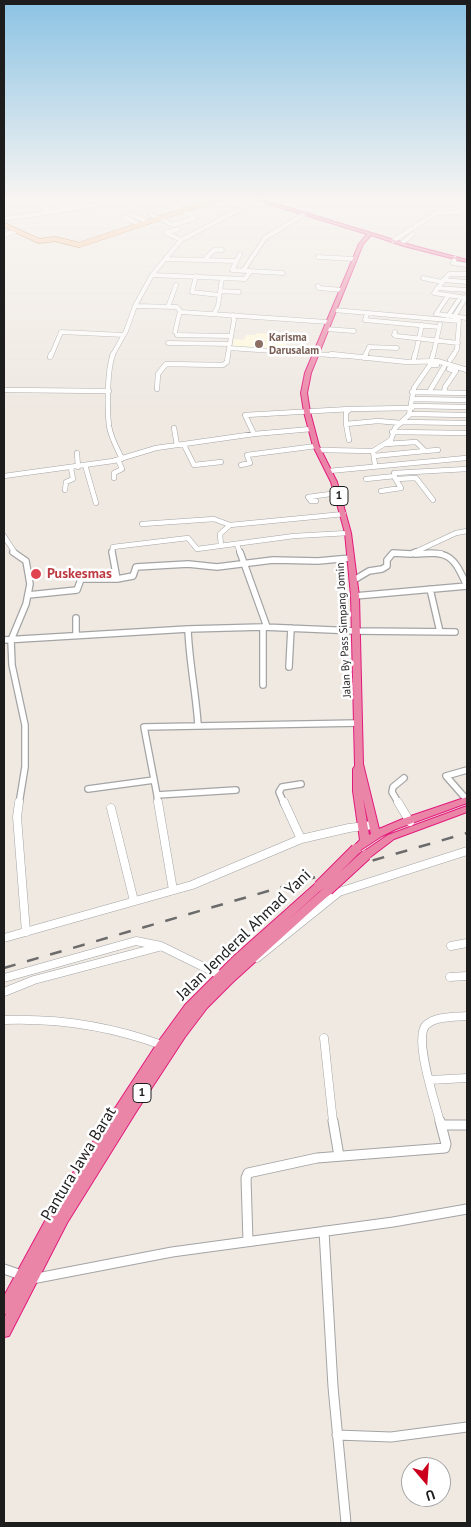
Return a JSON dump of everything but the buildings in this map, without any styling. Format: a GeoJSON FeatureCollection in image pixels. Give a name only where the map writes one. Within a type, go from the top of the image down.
{"type":"FeatureCollection","features":[{"type":"Feature","properties":{"kind":"highway","name":"Jalan By Pass Simpang Jomin"},"geometry":{"type":"LineString","coordinates":[[349,271],[304,383],[311,430],[317,448],[338,493],[348,533],[355,596],[359,722],[359,764],[356,783],[368,826],[376,835]]}},
{"type":"Feature","properties":{"kind":"highway","name":"Jalan By Pass Simpang Jomin"},"geometry":{"type":"LineString","coordinates":[[359,764],[368,807],[368,826],[365,841]]}},
{"type":"Feature","properties":{"kind":"highway","name":"Jalan Jenderal Ahmad Yani"},"geometry":{"type":"LineString","coordinates":[[323,888],[365,841],[390,829],[467,800]]}},
{"type":"Feature","properties":{"kind":"highway"},"geometry":{"type":"LineString","coordinates":[[368,807],[379,823],[390,829]]}},
{"type":"Feature","properties":{"kind":"highway","name":"Pantura Jawa Barat"},"geometry":{"type":"LineString","coordinates":[[4,1331],[26,1277],[132,1108],[192,1020],[225,977],[323,888],[391,837],[467,809]]}},
{"type":"Feature","properties":{"kind":"highway","name":"Jalan Jenderal Ahmad Yani"},"geometry":{"type":"LineString","coordinates":[[4,1308],[26,1277],[67,1192],[162,1045],[195,1000],[225,977]]}},
{"type":"Feature","properties":{"kind":"street"},"geometry":{"type":"LineString","coordinates":[[114,478],[114,473],[122,469],[111,435],[110,360],[124,335],[135,306],[156,271]]}},
{"type":"Feature","properties":{"kind":"street"},"geometry":{"type":"LineString","coordinates":[[245,271],[283,273]]}},
{"type":"Feature","properties":{"kind":"street"},"geometry":{"type":"LineString","coordinates":[[152,276],[246,278],[250,272]]}},
{"type":"Feature","properties":{"kind":"street"},"geometry":{"type":"LineString","coordinates":[[465,298],[434,294],[448,274],[467,274]]}},
{"type":"Feature","properties":{"kind":"street"},"geometry":{"type":"LineString","coordinates":[[196,276],[192,292],[239,292]]}},
{"type":"Feature","properties":{"kind":"street"},"geometry":{"type":"LineString","coordinates":[[214,314],[222,278]]}},
{"type":"Feature","properties":{"kind":"street"},"geometry":{"type":"LineString","coordinates":[[423,278],[467,282]]}},
{"type":"Feature","properties":{"kind":"street"},"geometry":{"type":"LineString","coordinates":[[168,307],[176,285]]}},
{"type":"Feature","properties":{"kind":"street"},"geometry":{"type":"LineString","coordinates":[[318,286],[319,288],[342,290]]}},
{"type":"Feature","properties":{"kind":"street"},"geometry":{"type":"LineString","coordinates":[[437,288],[467,290]]}},
{"type":"Feature","properties":{"kind":"street"},"geometry":{"type":"LineString","coordinates":[[448,296],[436,313],[467,318]]}},
{"type":"Feature","properties":{"kind":"street"},"geometry":{"type":"LineString","coordinates":[[448,316],[465,298]]}},
{"type":"Feature","properties":{"kind":"street"},"geometry":{"type":"LineString","coordinates":[[454,317],[465,298]]}},
{"type":"Feature","properties":{"kind":"street"},"geometry":{"type":"LineString","coordinates":[[135,306],[179,307],[176,334],[230,336]]}},
{"type":"Feature","properties":{"kind":"street"},"geometry":{"type":"LineString","coordinates":[[334,310],[459,322],[455,356],[450,360]]}},
{"type":"Feature","properties":{"kind":"street"},"geometry":{"type":"LineString","coordinates":[[180,311],[327,325],[354,331]]}},
{"type":"Feature","properties":{"kind":"street"},"geometry":{"type":"LineString","coordinates":[[367,313],[365,320],[439,327]]}},
{"type":"Feature","properties":{"kind":"street"},"geometry":{"type":"LineString","coordinates":[[157,389],[158,374],[166,364],[223,365],[226,363],[234,315]]}},
{"type":"Feature","properties":{"kind":"street"},"geometry":{"type":"LineString","coordinates":[[414,358],[420,318]]}},
{"type":"Feature","properties":{"kind":"street"},"geometry":{"type":"LineString","coordinates":[[432,358],[440,320]]}},
{"type":"Feature","properties":{"kind":"street"},"geometry":{"type":"LineString","coordinates":[[50,357],[61,332],[124,335]]}},
{"type":"Feature","properties":{"kind":"street"},"geometry":{"type":"LineString","coordinates":[[395,332],[395,336],[458,343]]}},
{"type":"Feature","properties":{"kind":"street"},"geometry":{"type":"LineString","coordinates":[[364,358],[368,347],[399,347],[402,337]]}},
{"type":"Feature","properties":{"kind":"street"},"geometry":{"type":"LineString","coordinates":[[168,343],[229,346],[235,350],[316,353],[407,362],[437,361],[467,370]]}},
{"type":"Feature","properties":{"kind":"street"},"geometry":{"type":"LineString","coordinates":[[374,453],[391,440],[392,432],[410,414],[412,392],[420,377],[430,365],[456,371],[444,393]]}},
{"type":"Feature","properties":{"kind":"street"},"geometry":{"type":"LineString","coordinates":[[429,392],[432,383],[444,367]]}},
{"type":"Feature","properties":{"kind":"street"},"geometry":{"type":"LineString","coordinates":[[451,380],[454,389],[467,392]]}},
{"type":"Feature","properties":{"kind":"street"},"geometry":{"type":"LineString","coordinates":[[4,390],[109,391]]}},
{"type":"Feature","properties":{"kind":"street"},"geometry":{"type":"LineString","coordinates":[[412,392],[467,392]]}},
{"type":"Feature","properties":{"kind":"street"},"geometry":{"type":"LineString","coordinates":[[412,399],[467,400]]}},
{"type":"Feature","properties":{"kind":"street"},"geometry":{"type":"LineString","coordinates":[[254,434],[245,414],[412,407],[467,410]]}},
{"type":"Feature","properties":{"kind":"street"},"geometry":{"type":"LineString","coordinates":[[349,440],[346,430],[346,414],[350,409]]}},
{"type":"Feature","properties":{"kind":"street"},"geometry":{"type":"LineString","coordinates":[[410,414],[467,410]]}},
{"type":"Feature","properties":{"kind":"street"},"geometry":{"type":"LineString","coordinates":[[346,424],[378,421],[467,423]]}},
{"type":"Feature","properties":{"kind":"street"},"geometry":{"type":"LineString","coordinates":[[174,428],[177,446]]}},
{"type":"Feature","properties":{"kind":"street"},"geometry":{"type":"LineString","coordinates":[[4,476],[120,460],[151,450],[184,444],[254,434],[311,430]]}},
{"type":"Feature","properties":{"kind":"street"},"geometry":{"type":"LineString","coordinates":[[392,432],[467,433]]}},
{"type":"Feature","properties":{"kind":"street"},"geometry":{"type":"LineString","coordinates":[[243,436],[245,442]]}},
{"type":"Feature","properties":{"kind":"street"},"geometry":{"type":"LineString","coordinates":[[386,444],[416,442],[425,451]]}},
{"type":"Feature","properties":{"kind":"street"},"geometry":{"type":"LineString","coordinates":[[184,444],[194,465],[221,462]]}},
{"type":"Feature","properties":{"kind":"street"},"geometry":{"type":"LineString","coordinates":[[241,465],[250,464],[248,455],[317,448],[374,453],[438,450]]}},
{"type":"Feature","properties":{"kind":"street"},"geometry":{"type":"LineString","coordinates":[[77,453],[78,467]]}},
{"type":"Feature","properties":{"kind":"street"},"geometry":{"type":"LineString","coordinates":[[374,453],[375,465]]}},
{"type":"Feature","properties":{"kind":"street"},"geometry":{"type":"LineString","coordinates":[[329,471],[375,465],[466,458]]}},
{"type":"Feature","properties":{"kind":"street"},"geometry":{"type":"LineString","coordinates":[[456,459],[467,467]]}},
{"type":"Feature","properties":{"kind":"street"},"geometry":{"type":"LineString","coordinates":[[381,491],[401,488],[392,464]]}},
{"type":"Feature","properties":{"kind":"street"},"geometry":{"type":"LineString","coordinates":[[86,465],[96,503]]}},
{"type":"Feature","properties":{"kind":"street"},"geometry":{"type":"LineString","coordinates":[[366,479],[467,467]]}},
{"type":"Feature","properties":{"kind":"street"},"geometry":{"type":"LineString","coordinates":[[65,490],[66,482],[73,479],[72,468]]}},
{"type":"Feature","properties":{"kind":"street"},"geometry":{"type":"LineString","coordinates":[[395,476],[416,478],[433,500]]}},
{"type":"Feature","properties":{"kind":"street"},"geometry":{"type":"LineString","coordinates":[[316,501],[310,501],[308,498],[338,493]]}},
{"type":"Feature","properties":{"kind":"street"},"geometry":{"type":"LineString","coordinates":[[142,524],[214,520],[230,524],[344,514]]}},
{"type":"Feature","properties":{"kind":"street"},"geometry":{"type":"LineString","coordinates":[[221,546],[220,534],[230,524]]}},
{"type":"Feature","properties":{"kind":"street"},"geometry":{"type":"LineString","coordinates":[[411,554],[456,533],[467,531]]}},
{"type":"Feature","properties":{"kind":"street"},"geometry":{"type":"LineString","coordinates":[[117,579],[112,548],[188,538],[193,542],[196,549],[294,536],[348,533]]}},
{"type":"Feature","properties":{"kind":"street"},"geometry":{"type":"LineString","coordinates":[[4,536],[12,551],[28,563],[30,584],[23,616],[7,640],[23,710],[25,731],[25,767],[17,818],[26,932]]}},
{"type":"Feature","properties":{"kind":"street"},"geometry":{"type":"LineString","coordinates":[[237,544],[245,563],[265,627],[263,685]]}},
{"type":"Feature","properties":{"kind":"street"},"geometry":{"type":"LineString","coordinates":[[354,580],[369,571],[382,569],[387,566],[388,560],[393,553],[443,553],[458,566],[467,586],[355,596]]}},
{"type":"Feature","properties":{"kind":"street"},"geometry":{"type":"LineString","coordinates":[[81,578],[117,579],[134,576],[136,568],[139,567],[188,564],[217,567],[272,560],[318,561],[351,558]]}},
{"type":"Feature","properties":{"kind":"street"},"geometry":{"type":"LineString","coordinates":[[76,573],[80,574],[81,578]]}},
{"type":"Feature","properties":{"kind":"street"},"geometry":{"type":"LineString","coordinates":[[28,595],[77,590],[81,578]]}},
{"type":"Feature","properties":{"kind":"street"},"geometry":{"type":"LineString","coordinates":[[430,590],[440,632]]}},
{"type":"Feature","properties":{"kind":"street"},"geometry":{"type":"LineString","coordinates":[[76,618],[76,635]]}},
{"type":"Feature","properties":{"kind":"street"},"geometry":{"type":"LineString","coordinates":[[7,640],[188,629],[265,627],[356,631],[455,632]]}},
{"type":"Feature","properties":{"kind":"street"},"geometry":{"type":"LineString","coordinates":[[289,667],[291,628]]}},
{"type":"Feature","properties":{"kind":"street"},"geometry":{"type":"LineString","coordinates":[[188,629],[189,660],[195,686],[198,725]]}},
{"type":"Feature","properties":{"kind":"street"},"geometry":{"type":"LineString","coordinates":[[173,890],[144,727],[359,722]]}},
{"type":"Feature","properties":{"kind":"street"},"geometry":{"type":"LineString","coordinates":[[467,770],[446,776],[467,800]]}},
{"type":"Feature","properties":{"kind":"street"},"geometry":{"type":"LineString","coordinates":[[404,778],[393,788],[392,792],[410,822]]}},
{"type":"Feature","properties":{"kind":"street"},"geometry":{"type":"LineString","coordinates":[[88,790],[154,780]]}},
{"type":"Feature","properties":{"kind":"street"},"geometry":{"type":"LineString","coordinates":[[301,784],[282,787],[279,792],[301,839]]}},
{"type":"Feature","properties":{"kind":"street"},"geometry":{"type":"LineString","coordinates":[[157,794],[236,790]]}},
{"type":"Feature","properties":{"kind":"street"},"geometry":{"type":"LineString","coordinates":[[111,808],[134,901]]}},
{"type":"Feature","properties":{"kind":"street"},"geometry":{"type":"LineString","coordinates":[[4,938],[173,890],[301,839],[368,826]]}},
{"type":"Feature","properties":{"kind":"street"},"geometry":{"type":"LineString","coordinates":[[245,960],[265,953],[339,892],[467,851]]}},
{"type":"Feature","properties":{"kind":"street"},"geometry":{"type":"LineString","coordinates":[[4,978],[136,941],[161,946],[225,977]]}},
{"type":"Feature","properties":{"kind":"street"},"geometry":{"type":"LineString","coordinates":[[452,946],[467,943]]}},
{"type":"Feature","properties":{"kind":"street"},"geometry":{"type":"LineString","coordinates":[[4,992],[34,980],[161,946]]}},
{"type":"Feature","properties":{"kind":"street"},"geometry":{"type":"LineString","coordinates":[[450,977],[467,976]]}},
{"type":"Feature","properties":{"kind":"street"},"geometry":{"type":"LineString","coordinates":[[248,1240],[247,1174],[298,1161],[339,1156],[442,1150],[446,1146],[421,1038],[423,1027],[444,1018],[467,1016]]}},
{"type":"Feature","properties":{"kind":"street"},"geometry":{"type":"LineString","coordinates":[[4,1020],[74,1021],[119,1029],[162,1045]]}},
{"type":"Feature","properties":{"kind":"street"},"geometry":{"type":"LineString","coordinates":[[324,1038],[334,1129],[339,1156]]}},
{"type":"Feature","properties":{"kind":"street"},"geometry":{"type":"LineString","coordinates":[[430,1080],[467,1078]]}},
{"type":"Feature","properties":{"kind":"street"},"geometry":{"type":"LineString","coordinates":[[441,1125],[467,1125]]}},
{"type":"Feature","properties":{"kind":"street"},"geometry":{"type":"LineString","coordinates":[[4,1269],[26,1277],[248,1240],[467,1211]]}},
{"type":"Feature","properties":{"kind":"street"},"geometry":{"type":"LineString","coordinates":[[324,1231],[346,1523]]}},
{"type":"Feature","properties":{"kind":"street"},"geometry":{"type":"LineString","coordinates":[[338,1434],[391,1438],[467,1427]]}},
{"type":"Feature","properties":{"kind":"shaded area","name":"Karisma Darusalam"},"geometry":{"type":"Polygon","coordinates":[[[257,333],[282,335],[281,340],[287,341],[284,351],[232,348],[234,339],[244,340],[246,335],[256,335],[257,333]]]}},
{"type":"Feature","properties":{"kind":"railway"},"geometry":{"type":"LineString","coordinates":[[4,968],[467,833]]}},
{"type":"Feature","properties":{"kind":"place","name":"Karisma Darusalam"},"geometry":{"type":"Point","coordinates":[259,344]}},
{"type":"Feature","properties":{"kind":"place","name":"Puskesmas"},"geometry":{"type":"Point","coordinates":[36,574]}}]}
